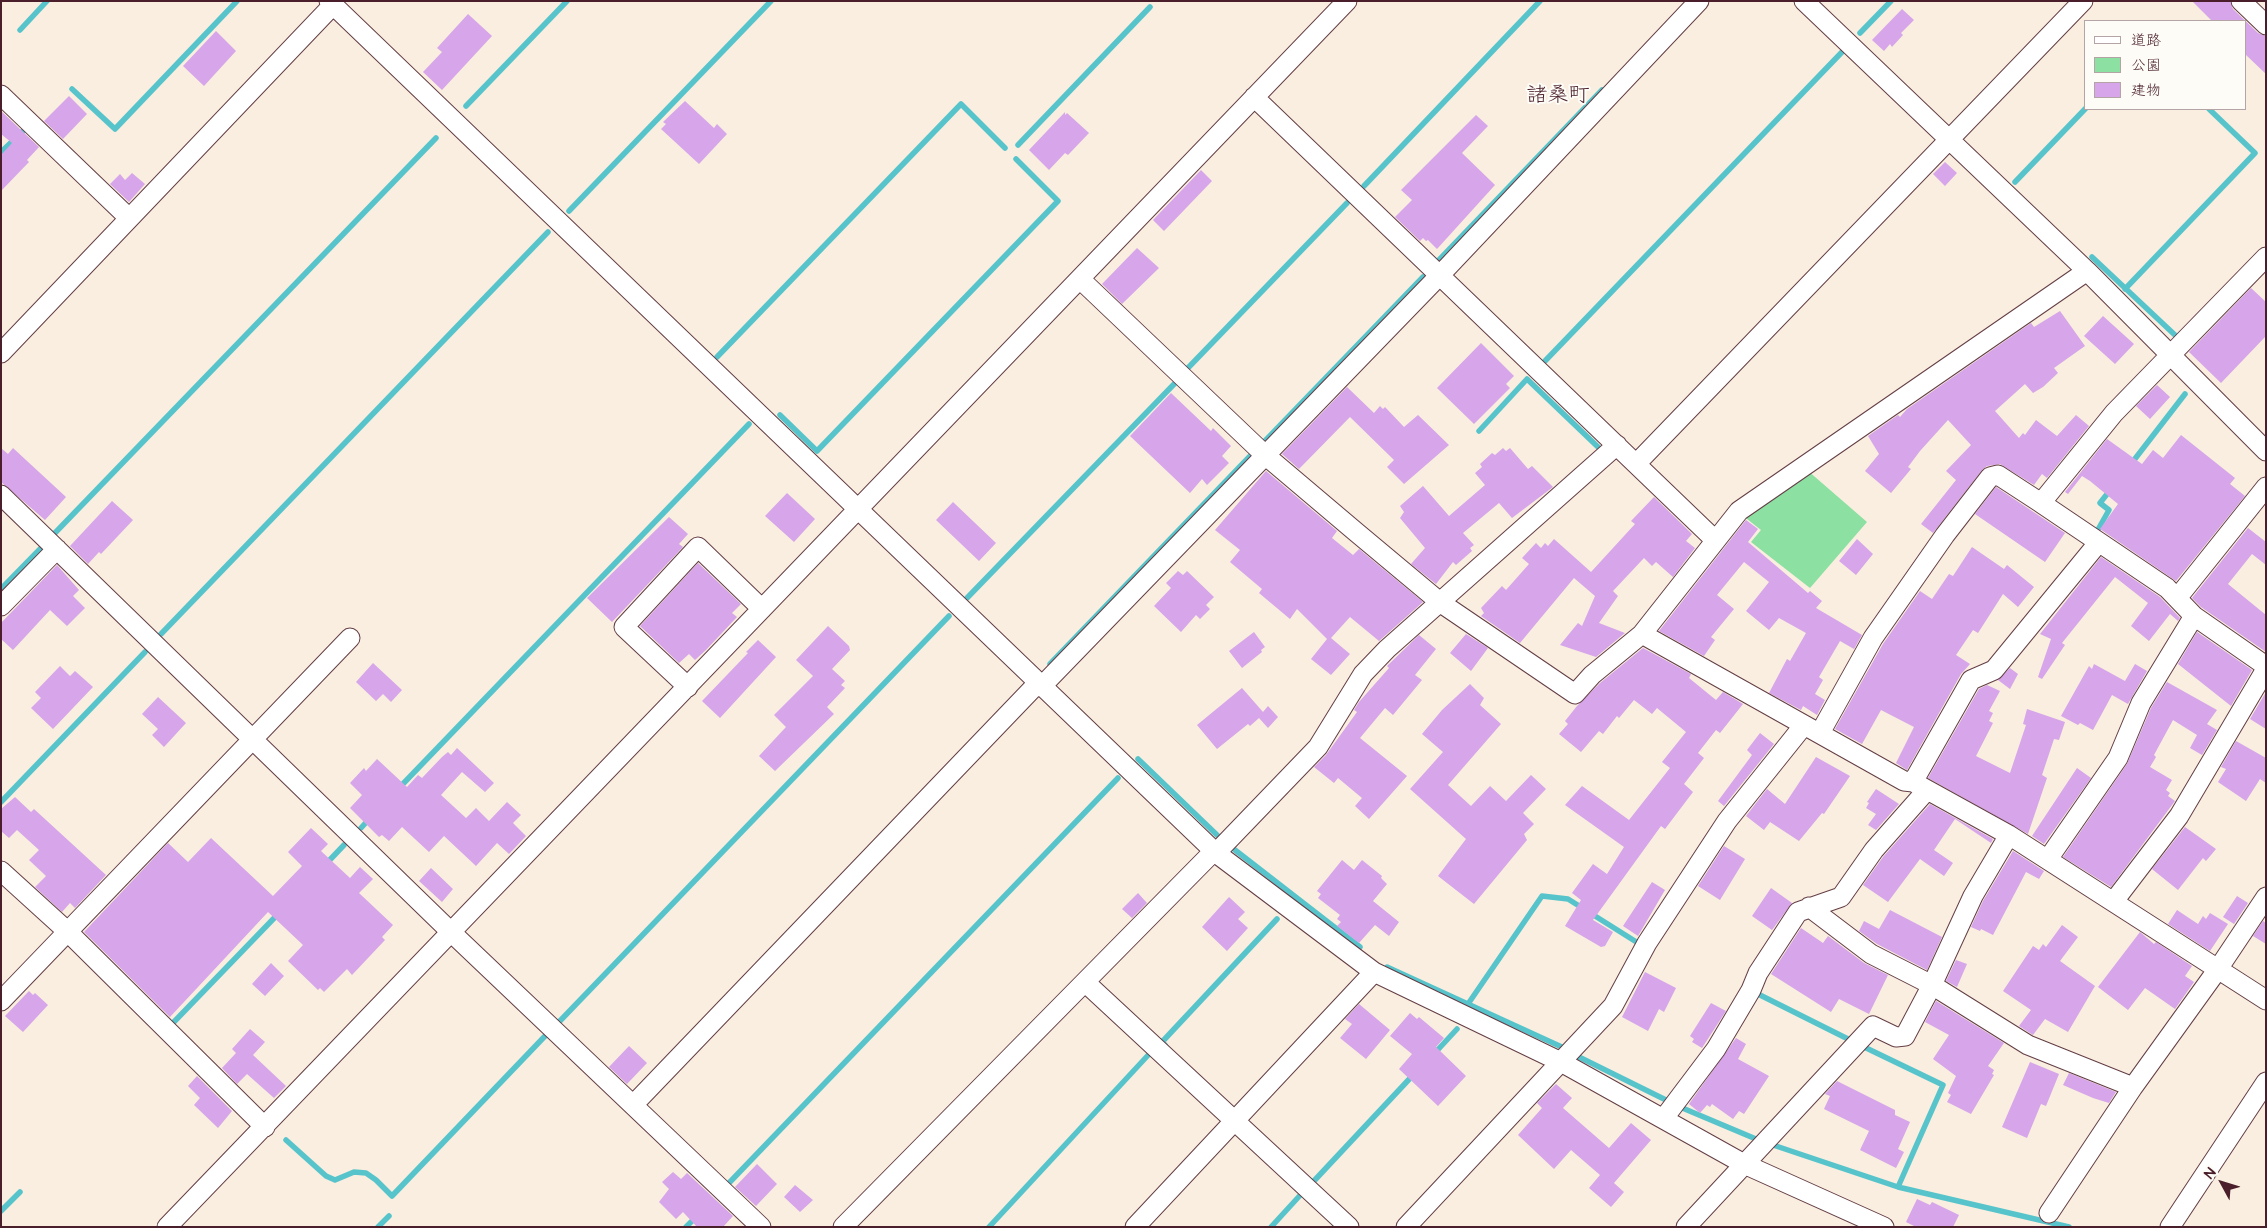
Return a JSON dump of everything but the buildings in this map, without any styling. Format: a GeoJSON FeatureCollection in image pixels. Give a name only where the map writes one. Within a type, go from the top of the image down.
{"type":"FeatureCollection","features":[{"type":"Feature","properties":{"kind":"street"},"geometry":{"type":"LineString","coordinates":[[167,1227],[1347,1]]}},
{"type":"Feature","properties":{"kind":"street"},"geometry":{"type":"LineString","coordinates":[[634,1104],[1039,685],[1440,275],[1699,1]]}},
{"type":"Feature","properties":{"kind":"street"},"geometry":{"type":"LineString","coordinates":[[1804,1],[2087,271],[2266,450]]}},
{"type":"Feature","properties":{"kind":"street"},"geometry":{"type":"LineString","coordinates":[[1636,464],[2082,1]]}},
{"type":"Feature","properties":{"kind":"street"},"geometry":{"type":"LineString","coordinates":[[2241,1],[2266,25]]}},
{"type":"Feature","properties":{"kind":"street"},"geometry":{"type":"LineString","coordinates":[[1,353],[331,3],[1215,852],[1374,972],[1561,1062],[1744,1164],[1884,1227]]}},
{"type":"Feature","properties":{"kind":"street"},"geometry":{"type":"LineString","coordinates":[[1,95],[129,218]]}},
{"type":"Feature","properties":{"kind":"street"},"geometry":{"type":"LineString","coordinates":[[1254,97],[1714,540]]}},
{"type":"Feature","properties":{"kind":"street"},"geometry":{"type":"LineString","coordinates":[[2041,503],[2114,413],[2266,257]]}},
{"type":"Feature","properties":{"kind":"street"},"geometry":{"type":"LineString","coordinates":[[1080,279],[1265,455],[1441,603],[1574,694],[1592,675],[1642,634],[1738,511],[2087,271]]}},
{"type":"Feature","properties":{"kind":"street"},"geometry":{"type":"LineString","coordinates":[[843,1227],[1318,747],[1363,674],[1386,649],[1441,603],[1617,446]]}},
{"type":"Feature","properties":{"kind":"street"},"geometry":{"type":"LineString","coordinates":[[1406,1227],[1613,1006],[1647,943],[1727,822],[1812,729],[1945,535],[1990,477],[1998,475],[2099,542],[2178,597],[2194,616],[2266,668],[2179,816],[2114,901]]}},
{"type":"Feature","properties":{"kind":"street"},"geometry":{"type":"LineString","coordinates":[[2178,597],[2266,487]]}},
{"type":"Feature","properties":{"kind":"street"},"geometry":{"type":"LineString","coordinates":[[1,496],[254,738],[452,933],[634,1104],[761,1227]]}},
{"type":"Feature","properties":{"kind":"street"},"geometry":{"type":"LineString","coordinates":[[1664,1118],[1716,1049],[1751,990],[1758,973],[1798,912],[1841,897],[1920,786],[1971,680],[1994,670],[2099,542]]}},
{"type":"Feature","properties":{"kind":"street"},"geometry":{"type":"LineString","coordinates":[[688,687],[624,626],[698,547],[762,609]]}},
{"type":"Feature","properties":{"kind":"street"},"geometry":{"type":"LineString","coordinates":[[1,606],[57,549]]}},
{"type":"Feature","properties":{"kind":"street"},"geometry":{"type":"LineString","coordinates":[[2048,859],[2118,758],[2141,703],[2194,616]]}},
{"type":"Feature","properties":{"kind":"street"},"geometry":{"type":"LineString","coordinates":[[1642,634],[1904,781],[1920,786],[2009,835],[2266,1000]]}},
{"type":"Feature","properties":{"kind":"street"},"geometry":{"type":"LineString","coordinates":[[1,1001],[350,638]]}},
{"type":"Feature","properties":{"kind":"street"},"geometry":{"type":"LineString","coordinates":[[1686,1227],[1872,1026],[1896,1037],[1905,1036],[1932,985],[1973,896],[2009,835]]}},
{"type":"Feature","properties":{"kind":"street"},"geometry":{"type":"LineString","coordinates":[[1,871],[67,931],[265,1126]]}},
{"type":"Feature","properties":{"kind":"street"},"geometry":{"type":"LineString","coordinates":[[2049,1213],[2133,1087],[2218,969],[2266,897]]}},
{"type":"Feature","properties":{"kind":"street"},"geometry":{"type":"LineString","coordinates":[[1809,907],[1871,954],[1932,985],[2028,1045],[2133,1087]]}},
{"type":"Feature","properties":{"kind":"street"},"geometry":{"type":"LineString","coordinates":[[1135,1227],[1374,972]]}},
{"type":"Feature","properties":{"kind":"street"},"geometry":{"type":"LineString","coordinates":[[1086,983],[1349,1227]]}},
{"type":"Feature","properties":{"kind":"street"},"geometry":{"type":"LineString","coordinates":[[2170,1227],[2266,1082]]}},
{"type":"Feature","properties":{"kind":"green space"},"geometry":{"type":"Polygon","coordinates":[[[1807,470],[1867,522],[1810,588],[1751,542],[1761,530],[1742,515],[1807,470]]]}},
{"type":"Feature","properties":{"kind":"waterway"},"geometry":{"type":"LineString","coordinates":[[20,30],[47,1]]}},
{"type":"Feature","properties":{"kind":"waterway"},"geometry":{"type":"LineString","coordinates":[[72,89],[115,129],[237,1]]}},
{"type":"Feature","properties":{"kind":"waterway"},"geometry":{"type":"LineString","coordinates":[[466,106],[567,1]]}},
{"type":"Feature","properties":{"kind":"waterway"},"geometry":{"type":"LineString","coordinates":[[569,211],[771,1]]}},
{"type":"Feature","properties":{"kind":"waterway"},"geometry":{"type":"LineString","coordinates":[[1364,186],[1540,1]]}},
{"type":"Feature","properties":{"kind":"waterway"},"geometry":{"type":"LineString","coordinates":[[1860,33],[1891,1]]}},
{"type":"Feature","properties":{"kind":"waterway"},"geometry":{"type":"LineString","coordinates":[[1018,145],[1150,7]]}},
{"type":"Feature","properties":{"kind":"waterway"},"geometry":{"type":"LineString","coordinates":[[1545,361],[1842,52]]}},
{"type":"Feature","properties":{"kind":"waterway"},"geometry":{"type":"LineString","coordinates":[[1439,260],[1602,90]]}},
{"type":"Feature","properties":{"kind":"waterway"},"geometry":{"type":"LineString","coordinates":[[717,357],[961,104],[1005,148]]}},
{"type":"Feature","properties":{"kind":"waterway"},"geometry":{"type":"LineString","coordinates":[[2015,182],[2084,110]]}},
{"type":"Feature","properties":{"kind":"waterway"},"geometry":{"type":"LineString","coordinates":[[2125,289],[2255,153],[2210,110]]}},
{"type":"Feature","properties":{"kind":"waterway"},"geometry":{"type":"LineString","coordinates":[[1,152],[23,131]]}},
{"type":"Feature","properties":{"kind":"waterway"},"geometry":{"type":"LineString","coordinates":[[53,535],[436,138]]}},
{"type":"Feature","properties":{"kind":"waterway"},"geometry":{"type":"LineString","coordinates":[[780,415],[817,451],[1058,201],[1016,159]]}},
{"type":"Feature","properties":{"kind":"waterway"},"geometry":{"type":"LineString","coordinates":[[1186,370],[1347,203]]}},
{"type":"Feature","properties":{"kind":"waterway"},"geometry":{"type":"LineString","coordinates":[[161,634],[548,232]]}},
{"type":"Feature","properties":{"kind":"waterway"},"geometry":{"type":"LineString","coordinates":[[2092,257],[2176,336]]}},
{"type":"Feature","properties":{"kind":"waterway"},"geometry":{"type":"LineString","coordinates":[[1264,442],[1423,277]]}},
{"type":"Feature","properties":{"kind":"waterway"},"geometry":{"type":"LineString","coordinates":[[1479,431],[1527,379],[1598,447]]}},
{"type":"Feature","properties":{"kind":"waterway"},"geometry":{"type":"LineString","coordinates":[[967,598],[1178,380]]}},
{"type":"Feature","properties":{"kind":"waterway"},"geometry":{"type":"LineString","coordinates":[[2131,464],[2185,394]]}},
{"type":"Feature","properties":{"kind":"waterway"},"geometry":{"type":"LineString","coordinates":[[399,788],[749,424]]}},
{"type":"Feature","properties":{"kind":"waterway"},"geometry":{"type":"LineString","coordinates":[[1050,664],[1253,453]]}},
{"type":"Feature","properties":{"kind":"waterway"},"geometry":{"type":"LineString","coordinates":[[2095,535],[2109,510],[2100,503],[2111,489]]}},
{"type":"Feature","properties":{"kind":"waterway"},"geometry":{"type":"LineString","coordinates":[[1,589],[41,548]]}},
{"type":"Feature","properties":{"kind":"waterway"},"geometry":{"type":"LineString","coordinates":[[558,1023],[949,616]]}},
{"type":"Feature","properties":{"kind":"waterway"},"geometry":{"type":"LineString","coordinates":[[1,802],[145,652]]}},
{"type":"Feature","properties":{"kind":"waterway"},"geometry":{"type":"LineString","coordinates":[[1138,759],[1217,835]]}},
{"type":"Feature","properties":{"kind":"waterway"},"geometry":{"type":"LineString","coordinates":[[728,1184],[1118,778]]}},
{"type":"Feature","properties":{"kind":"waterway"},"geometry":{"type":"LineString","coordinates":[[361,828],[370,818]]}},
{"type":"Feature","properties":{"kind":"waterway"},"geometry":{"type":"LineString","coordinates":[[325,865],[344,845]]}},
{"type":"Feature","properties":{"kind":"waterway"},"geometry":{"type":"LineString","coordinates":[[1235,850],[1360,947]]}},
{"type":"Feature","properties":{"kind":"waterway"},"geometry":{"type":"LineString","coordinates":[[1468,1004],[1542,896],[1568,899],[1638,943]]}},
{"type":"Feature","properties":{"kind":"waterway"},"geometry":{"type":"LineString","coordinates":[[171,1025],[279,913]]}},
{"type":"Feature","properties":{"kind":"waterway"},"geometry":{"type":"LineString","coordinates":[[1165,1045],[1162,1042],[1277,919]]}},
{"type":"Feature","properties":{"kind":"waterway"},"geometry":{"type":"LineString","coordinates":[[1387,967],[1564,1048]]}},
{"type":"Feature","properties":{"kind":"waterway"},"geometry":{"type":"LineString","coordinates":[[1756,993],[1850,1040]]}},
{"type":"Feature","properties":{"kind":"waterway"},"geometry":{"type":"LineString","coordinates":[[1433,1055],[1457,1029]]}},
{"type":"Feature","properties":{"kind":"waterway"},"geometry":{"type":"LineString","coordinates":[[286,1140],[326,1176],[335,1180],[354,1172],[366,1173],[392,1196],[546,1035]]}},
{"type":"Feature","properties":{"kind":"waterway"},"geometry":{"type":"LineString","coordinates":[[1862,1046],[1943,1085],[1898,1187]]}},
{"type":"Feature","properties":{"kind":"waterway"},"geometry":{"type":"LineString","coordinates":[[989,1227],[1151,1052]]}},
{"type":"Feature","properties":{"kind":"waterway"},"geometry":{"type":"LineString","coordinates":[[1579,1057],[1668,1101]]}},
{"type":"Feature","properties":{"kind":"waterway"},"geometry":{"type":"LineString","coordinates":[[1313,1182],[1414,1074]]}},
{"type":"Feature","properties":{"kind":"waterway"},"geometry":{"type":"LineString","coordinates":[[1680,1107],[1756,1139]]}},
{"type":"Feature","properties":{"kind":"waterway"},"geometry":{"type":"LineString","coordinates":[[1773,1145],[1898,1187],[2069,1227]]}},
{"type":"Feature","properties":{"kind":"waterway"},"geometry":{"type":"LineString","coordinates":[[1271,1227],[1304,1191]]}},
{"type":"Feature","properties":{"kind":"waterway"},"geometry":{"type":"LineString","coordinates":[[1,1211],[20,1192]]}},
{"type":"Feature","properties":{"kind":"waterway"},"geometry":{"type":"LineString","coordinates":[[378,1227],[389,1216]]}},
{"type":"Feature","properties":{"kind":"waterway"},"geometry":{"type":"LineString","coordinates":[[686,1227],[697,1216]]}},
{"type":"Feature","properties":{"kind":"district","name":"諸桑町"},"geometry":{"type":"Point","coordinates":[1558,97]}}]}
